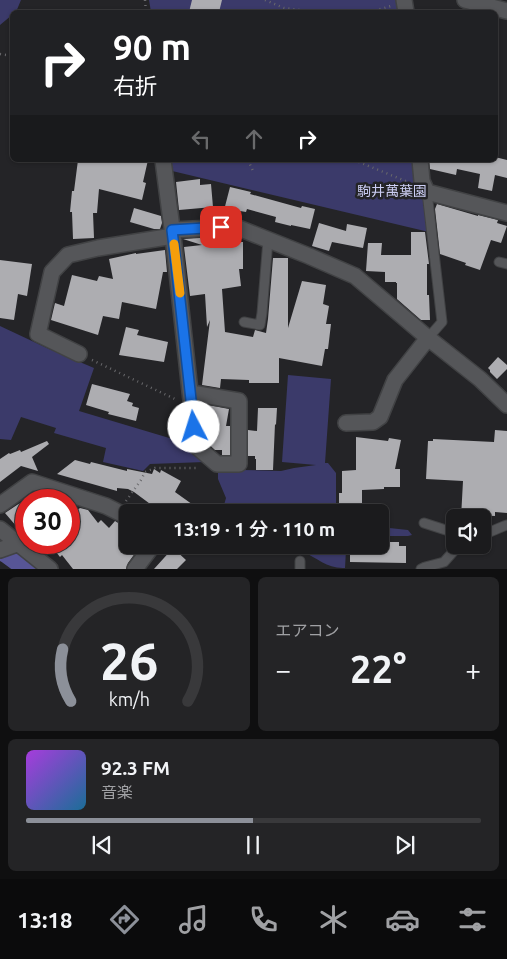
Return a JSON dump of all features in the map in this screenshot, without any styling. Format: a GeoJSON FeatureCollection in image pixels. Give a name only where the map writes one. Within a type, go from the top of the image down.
{"type":"FeatureCollection","features":[{"type":"Feature","properties":{"kind":"street"},"geometry":{"type":"LineString","coordinates":[[465,0],[507,11]]}},
{"type":"Feature","properties":{"kind":"street"},"geometry":{"type":"LineString","coordinates":[[163,162],[196,446],[217,464],[239,464],[239,401],[191,400]]}},
{"type":"Feature","properties":{"kind":"street"},"geometry":{"type":"LineString","coordinates":[[420,162],[422,181],[426,190],[507,213]]}},
{"type":"Feature","properties":{"kind":"street"},"geometry":{"type":"LineString","coordinates":[[85,357],[38,334],[52,272],[68,255],[172,233],[236,227],[355,276],[480,379],[507,405]]}},
{"type":"Feature","properties":{"kind":"street"},"geometry":{"type":"LineString","coordinates":[[346,423],[373,422],[380,417],[395,380],[428,338]]}},
{"type":"Feature","properties":{"kind":"street"},"geometry":{"type":"LineString","coordinates":[[0,504],[32,482],[106,506],[119,513]]}},
{"type":"Feature","properties":{"kind":"street"},"geometry":{"type":"LineString","coordinates":[[0,529],[10,546],[42,567]]}},
{"type":"Feature","properties":{"kind":"street"},"geometry":{"type":"LineString","coordinates":[[135,569],[146,554]]}},
{"type":"Feature","properties":{"kind":"lane"},"geometry":{"type":"LineString","coordinates":[[426,190],[442,322],[428,338]]}},
{"type":"Feature","properties":{"kind":"lane"},"geometry":{"type":"LineString","coordinates":[[244,322],[260,325],[268,240]]}},
{"type":"Feature","properties":{"kind":"lane"},"geometry":{"type":"LineString","coordinates":[[424,523],[446,530]]}},
{"type":"Feature","properties":{"kind":"lane"},"geometry":{"type":"LineString","coordinates":[[491,532],[507,525]]}},
{"type":"Feature","properties":{"kind":"lane"},"geometry":{"type":"LineString","coordinates":[[421,569],[444,562],[451,554]]}},
{"type":"Feature","properties":{"kind":"path"},"geometry":{"type":"LineString","coordinates":[[265,0],[284,8],[300,10]]}},
{"type":"Feature","properties":{"kind":"path"},"geometry":{"type":"LineString","coordinates":[[380,10],[405,5]]}},
{"type":"Feature","properties":{"kind":"path"},"geometry":{"type":"LineString","coordinates":[[249,162],[253,171]]}},
{"type":"Feature","properties":{"kind":"path"},"geometry":{"type":"LineString","coordinates":[[359,162],[426,190]]}},
{"type":"Feature","properties":{"kind":"path"},"geometry":{"type":"LineString","coordinates":[[85,357],[191,400]]}},
{"type":"Feature","properties":{"kind":"path"},"geometry":{"type":"LineString","coordinates":[[129,504],[144,472],[155,468],[187,468]]}},
{"type":"Feature","properties":{"kind":"green space"},"geometry":{"type":"Polygon","coordinates":[[[0,0],[21,0],[17,10],[10,10],[10,17],[0,25],[0,0]]]}},
{"type":"Feature","properties":{"kind":"green space"},"geometry":{"type":"Polygon","coordinates":[[[149,0],[403,0],[405,10],[151,10],[149,0]]]}},
{"type":"Feature","properties":{"kind":"green space","name":"駒井萬葉園"},"geometry":{"type":"Polygon","coordinates":[[[167,162],[421,162],[429,232],[168,170],[167,162]]]}},
{"type":"Feature","properties":{"kind":"green space"},"geometry":{"type":"Polygon","coordinates":[[[0,326],[94,368],[79,411],[186,443],[205,462],[150,464],[143,471],[103,462],[106,448],[54,433],[56,428],[21,417],[11,440],[0,439],[0,326]]]}},
{"type":"Feature","properties":{"kind":"green space"},"geometry":{"type":"Polygon","coordinates":[[[288,375],[331,379],[325,463],[328,463],[336,473],[336,504],[224,504],[226,498],[218,479],[218,471],[281,471],[316,465],[282,462],[288,375]]]}},
{"type":"Feature","properties":{"kind":"green space"},"geometry":{"type":"Polygon","coordinates":[[[389,528],[408,530],[412,535],[389,536],[389,528]]]}},
{"type":"Feature","properties":{"kind":"green space"},"geometry":{"type":"Polygon","coordinates":[[[307,554],[346,554],[345,568],[328,565],[307,554]]]}},
{"type":"Feature","properties":{"kind":"building"},"geometry":{"type":"Polygon","coordinates":[[[192,0],[222,0],[220,10],[190,10],[192,0]]]}},
{"type":"Feature","properties":{"kind":"building"},"geometry":{"type":"Polygon","coordinates":[[[498,158],[507,160],[507,178],[495,175],[492,191],[478,188],[480,174],[457,169],[456,175],[430,169],[429,162],[498,162],[498,158]]]}},
{"type":"Feature","properties":{"kind":"building"},"geometry":{"type":"Polygon","coordinates":[[[78,162],[148,162],[143,182],[146,183],[142,200],[99,189],[97,213],[93,213],[94,238],[73,239],[72,212],[70,212],[72,191],[74,191],[78,162]]]}},
{"type":"Feature","properties":{"kind":"building"},"geometry":{"type":"Polygon","coordinates":[[[200,179],[200,185],[211,184],[213,207],[179,210],[176,182],[200,179]]]}},
{"type":"Feature","properties":{"kind":"building"},"geometry":{"type":"Polygon","coordinates":[[[230,187],[301,208],[302,206],[315,209],[310,229],[275,222],[276,217],[247,209],[246,212],[240,211],[238,218],[222,218],[230,187]]]}},
{"type":"Feature","properties":{"kind":"building"},"geometry":{"type":"Polygon","coordinates":[[[437,204],[498,220],[497,223],[507,226],[501,243],[491,240],[480,270],[440,254],[435,209],[437,204]]]}},
{"type":"Feature","properties":{"kind":"building"},"geometry":{"type":"Polygon","coordinates":[[[134,208],[161,216],[162,223],[160,229],[130,222],[134,208]]]}},
{"type":"Feature","properties":{"kind":"building"},"geometry":{"type":"Polygon","coordinates":[[[319,223],[346,231],[347,224],[367,228],[363,248],[332,242],[329,251],[312,246],[319,223]]]}},
{"type":"Feature","properties":{"kind":"building"},"geometry":{"type":"Polygon","coordinates":[[[411,232],[425,232],[429,264],[427,264],[427,295],[429,295],[430,320],[421,320],[397,299],[397,283],[385,282],[385,272],[366,271],[368,243],[382,243],[381,255],[411,255],[411,232]]]}},
{"type":"Feature","properties":{"kind":"building"},"geometry":{"type":"Polygon","coordinates":[[[234,236],[237,238],[237,242],[243,242],[243,269],[239,269],[241,286],[222,289],[225,332],[253,337],[255,330],[266,333],[273,258],[288,258],[288,328],[302,281],[326,285],[323,304],[329,306],[326,324],[331,324],[328,349],[325,349],[322,366],[279,358],[279,383],[249,383],[249,380],[221,379],[220,388],[202,385],[210,320],[207,327],[205,294],[190,296],[184,247],[202,245],[183,239],[216,237],[216,245],[218,237],[234,236]]]}},
{"type":"Feature","properties":{"kind":"building"},"geometry":{"type":"Polygon","coordinates":[[[165,250],[167,272],[163,272],[156,309],[122,302],[119,319],[103,316],[98,335],[51,320],[55,303],[64,306],[72,275],[97,281],[99,276],[113,279],[109,259],[136,253],[165,250]]]}},
{"type":"Feature","properties":{"kind":"building"},"geometry":{"type":"Polygon","coordinates":[[[0,260],[32,264],[27,296],[18,294],[14,320],[0,318],[0,260]]]}},
{"type":"Feature","properties":{"kind":"building"},"geometry":{"type":"Polygon","coordinates":[[[126,327],[139,330],[137,335],[168,342],[164,362],[119,355],[126,327]]]}},
{"type":"Feature","properties":{"kind":"building"},"geometry":{"type":"Polygon","coordinates":[[[498,357],[507,365],[507,369],[497,379],[488,368],[498,357]]]}},
{"type":"Feature","properties":{"kind":"building"},"geometry":{"type":"Polygon","coordinates":[[[92,384],[130,394],[127,401],[133,403],[132,406],[139,408],[136,421],[108,414],[109,412],[86,405],[92,384]]]}},
{"type":"Feature","properties":{"kind":"building"},"geometry":{"type":"Polygon","coordinates":[[[208,405],[229,409],[226,426],[230,426],[230,455],[222,455],[222,450],[215,450],[205,441],[204,428],[208,405]]]}},
{"type":"Feature","properties":{"kind":"building"},"geometry":{"type":"Polygon","coordinates":[[[258,408],[277,408],[273,470],[256,470],[255,456],[248,456],[248,430],[257,431],[258,408]]]}},
{"type":"Feature","properties":{"kind":"building"},"geometry":{"type":"Polygon","coordinates":[[[495,430],[507,431],[507,513],[495,512],[495,516],[491,516],[491,509],[461,509],[463,481],[426,479],[428,441],[433,441],[433,439],[494,442],[495,430]]]}},
{"type":"Feature","properties":{"kind":"building"},"geometry":{"type":"Polygon","coordinates":[[[356,437],[388,441],[389,438],[401,440],[395,469],[400,469],[400,487],[362,490],[362,504],[339,504],[339,493],[342,493],[342,471],[356,470],[356,437]]]}},
{"type":"Feature","properties":{"kind":"building"},"geometry":{"type":"Polygon","coordinates":[[[47,441],[49,444],[32,457],[38,471],[21,466],[0,482],[0,459],[9,453],[20,450],[21,452],[47,441]]]}},
{"type":"Feature","properties":{"kind":"building"},"geometry":{"type":"Polygon","coordinates":[[[75,460],[127,471],[127,469],[152,474],[154,469],[160,473],[161,470],[181,481],[175,492],[192,504],[150,504],[128,489],[117,488],[117,491],[57,474],[75,460]]]}},
{"type":"Feature","properties":{"kind":"building"},"geometry":{"type":"Polygon","coordinates":[[[15,506],[15,525],[5,513],[15,506]]]}},
{"type":"Feature","properties":{"kind":"building"},"geometry":{"type":"Polygon","coordinates":[[[80,508],[88,510],[98,523],[101,520],[109,528],[115,521],[119,523],[119,554],[134,554],[126,569],[73,569],[62,555],[60,557],[58,554],[80,554],[80,508]]]}},
{"type":"Feature","properties":{"kind":"building"},"geometry":{"type":"Polygon","coordinates":[[[389,542],[399,542],[399,546],[406,546],[406,563],[350,562],[350,554],[389,554],[389,542]]]}},
{"type":"Feature","properties":{"kind":"building"},"geometry":{"type":"Polygon","coordinates":[[[168,554],[180,554],[186,560],[177,569],[154,569],[168,554]]]}},
{"type":"Feature","properties":{"kind":"waterway"},"geometry":{"type":"LineString","coordinates":[[0,545],[35,569]]}},
{"type":"Feature","properties":{"kind":"slow traffic"},"geometry":{"type":"LineString","coordinates":[[174,244],[180,293]]}},
{"type":"Feature","properties":{"kind":"route"},"geometry":{"type":"LineString","coordinates":[[194,427],[172,230],[221,227]]}}]}
